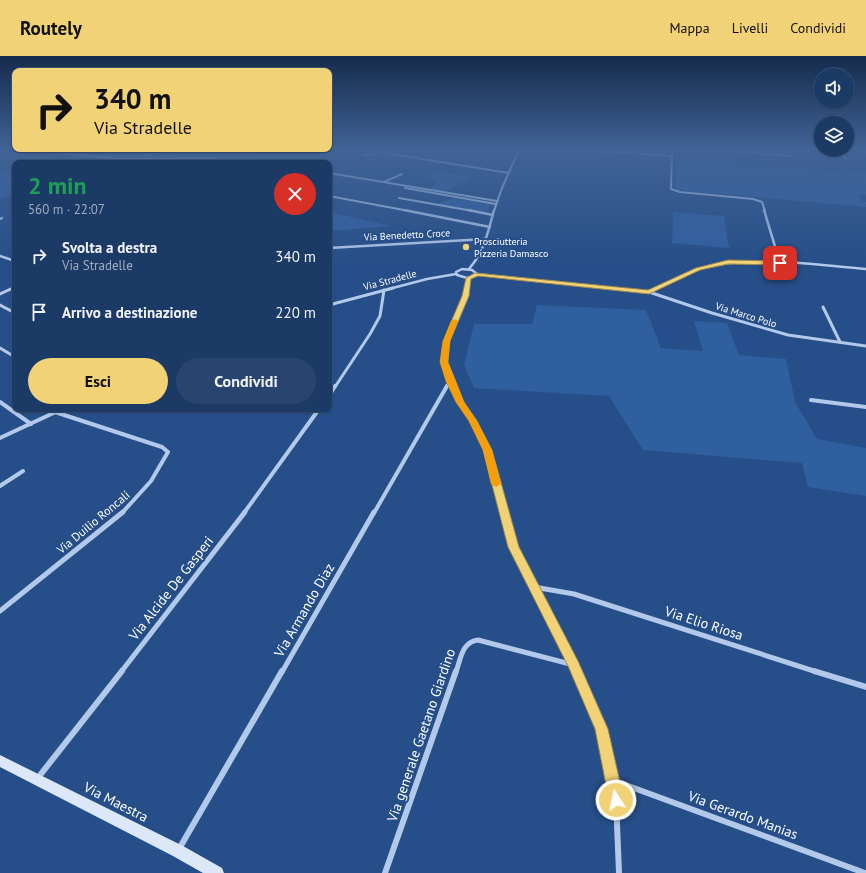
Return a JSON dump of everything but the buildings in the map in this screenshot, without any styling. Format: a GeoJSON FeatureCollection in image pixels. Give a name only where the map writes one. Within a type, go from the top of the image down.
{"type":"FeatureCollection","features":[{"type":"Feature","properties":{"kind":"main road","name":"Via Maestra"},"geometry":{"type":"LineString","coordinates":[[0,761],[217,873]]}},
{"type":"Feature","properties":{"kind":"street"},"geometry":{"type":"LineString","coordinates":[[406,188],[497,202]]}},
{"type":"Feature","properties":{"kind":"street"},"geometry":{"type":"LineString","coordinates":[[419,188],[497,202]]}},
{"type":"Feature","properties":{"kind":"street"},"geometry":{"type":"LineString","coordinates":[[477,274],[475,271],[469,269],[475,262],[486,239],[503,188]]}},
{"type":"Feature","properties":{"kind":"street"},"geometry":{"type":"LineString","coordinates":[[671,188],[680,192],[752,199],[763,203],[780,263]]}},
{"type":"Feature","properties":{"kind":"street"},"geometry":{"type":"LineString","coordinates":[[332,197],[490,227]]}},
{"type":"Feature","properties":{"kind":"street"},"geometry":{"type":"LineString","coordinates":[[399,198],[493,215]]}},
{"type":"Feature","properties":{"kind":"street","name":"Via Benedetto Croce"},"geometry":{"type":"LineString","coordinates":[[332,248],[486,239]]}},
{"type":"Feature","properties":{"kind":"street"},"geometry":{"type":"LineString","coordinates":[[0,256],[12,260]]}},
{"type":"Feature","properties":{"kind":"street"},"geometry":{"type":"LineString","coordinates":[[619,873],[616,800],[602,729],[574,665],[514,547],[487,450],[473,421],[460,402],[450,381],[444,362],[446,341],[466,296],[469,278],[477,274],[649,292],[698,269],[728,262],[780,263],[866,269]]}},
{"type":"Feature","properties":{"kind":"street","name":"Via Stradelle"},"geometry":{"type":"LineString","coordinates":[[456,274],[459,270],[469,269]]}},
{"type":"Feature","properties":{"kind":"street","name":"Via Stradelle"},"geometry":{"type":"LineString","coordinates":[[332,304],[427,279],[456,274],[469,278]]}},
{"type":"Feature","properties":{"kind":"street"},"geometry":{"type":"LineString","coordinates":[[0,294],[12,288]]}},
{"type":"Feature","properties":{"kind":"street"},"geometry":{"type":"LineString","coordinates":[[332,391],[380,316],[384,290]]}},
{"type":"Feature","properties":{"kind":"street","name":"Via Marco Polo"},"geometry":{"type":"LineString","coordinates":[[649,292],[763,329],[788,335],[866,346]]}},
{"type":"Feature","properties":{"kind":"street"},"geometry":{"type":"LineString","coordinates":[[0,305],[12,311]]}},
{"type":"Feature","properties":{"kind":"street"},"geometry":{"type":"LineString","coordinates":[[823,307],[840,342]]}},
{"type":"Feature","properties":{"kind":"street"},"geometry":{"type":"LineString","coordinates":[[0,348],[12,355]]}},
{"type":"Feature","properties":{"kind":"street","name":"Via Armando Diaz"},"geometry":{"type":"LineString","coordinates":[[178,852],[450,381]]}},
{"type":"Feature","properties":{"kind":"street"},"geometry":{"type":"LineString","coordinates":[[811,400],[866,407]]}},
{"type":"Feature","properties":{"kind":"street"},"geometry":{"type":"LineString","coordinates":[[0,402],[12,411]]}},
{"type":"Feature","properties":{"kind":"street"},"geometry":{"type":"LineString","coordinates":[[14,412],[31,424]]}},
{"type":"Feature","properties":{"kind":"street"},"geometry":{"type":"LineString","coordinates":[[0,438],[55,412]]}},
{"type":"Feature","properties":{"kind":"street","name":"Via Duilio Roncali"},"geometry":{"type":"LineString","coordinates":[[0,611],[119,515],[140,496],[161,468],[168,452],[162,447],[55,412]]}},
{"type":"Feature","properties":{"kind":"street","name":"Via Alcide De Gasperi"},"geometry":{"type":"LineString","coordinates":[[37,780],[230,532],[317,412]]}},
{"type":"Feature","properties":{"kind":"street"},"geometry":{"type":"LineString","coordinates":[[0,486],[23,471]]}},
{"type":"Feature","properties":{"kind":"street","name":"Via Elio Riosa"},"geometry":{"type":"LineString","coordinates":[[534,587],[574,594],[866,687]]}},
{"type":"Feature","properties":{"kind":"street","name":"Via generale Gaetano Giardino"},"geometry":{"type":"LineString","coordinates":[[385,873],[465,646],[470,641],[478,640],[574,665]]}},
{"type":"Feature","properties":{"kind":"street","name":"Via Gerardo Manias"},"geometry":{"type":"LineString","coordinates":[[612,780],[865,873]]}},
{"type":"Feature","properties":{"kind":"shaded area"},"geometry":{"type":"Polygon","coordinates":[[[0,188],[12,188],[12,193],[0,199],[0,188]]]}},
{"type":"Feature","properties":{"kind":"shaded area"},"geometry":{"type":"Polygon","coordinates":[[[430,188],[451,188],[444,192],[429,189],[430,188]]]}},
{"type":"Feature","properties":{"kind":"shaded area"},"geometry":{"type":"Polygon","coordinates":[[[676,188],[866,188],[866,195],[858,195],[863,202],[866,202],[866,207],[686,191],[676,188]]]}},
{"type":"Feature","properties":{"kind":"shaded area"},"geometry":{"type":"Polygon","coordinates":[[[453,198],[490,204],[486,214],[438,204],[453,198]]]}},
{"type":"Feature","properties":{"kind":"shaded area"},"geometry":{"type":"Polygon","coordinates":[[[673,212],[724,216],[729,248],[672,243],[673,212]]]}},
{"type":"Feature","properties":{"kind":"shaded area"},"geometry":{"type":"Polygon","coordinates":[[[332,213],[391,226],[332,231],[332,213]]]}},
{"type":"Feature","properties":{"kind":"shaded area"},"geometry":{"type":"Polygon","coordinates":[[[537,305],[646,310],[661,348],[703,351],[694,321],[727,323],[739,355],[786,359],[795,402],[817,439],[866,448],[866,496],[808,487],[802,463],[643,450],[609,396],[474,388],[464,365],[474,324],[532,324],[537,305]]]}},
{"type":"Feature","properties":{"kind":"slow traffic"},"geometry":{"type":"LineString","coordinates":[[455,321],[446,341],[444,362],[450,381],[460,402],[473,421],[487,450],[496,484]]}},
{"type":"Feature","properties":{"kind":"place","name":"Prosciutteria Pizzeria Damasco"},"geometry":{"type":"Point","coordinates":[466,247]}},
{"type":"Feature","properties":{"kind":"route"},"geometry":{"type":"LineString","coordinates":[[616,800],[602,729],[574,665],[514,547],[487,450],[473,421],[460,402],[450,381],[444,362],[446,341],[466,296],[469,278],[477,274],[649,292],[698,269],[728,262],[753,261],[780,263]]}}]}
